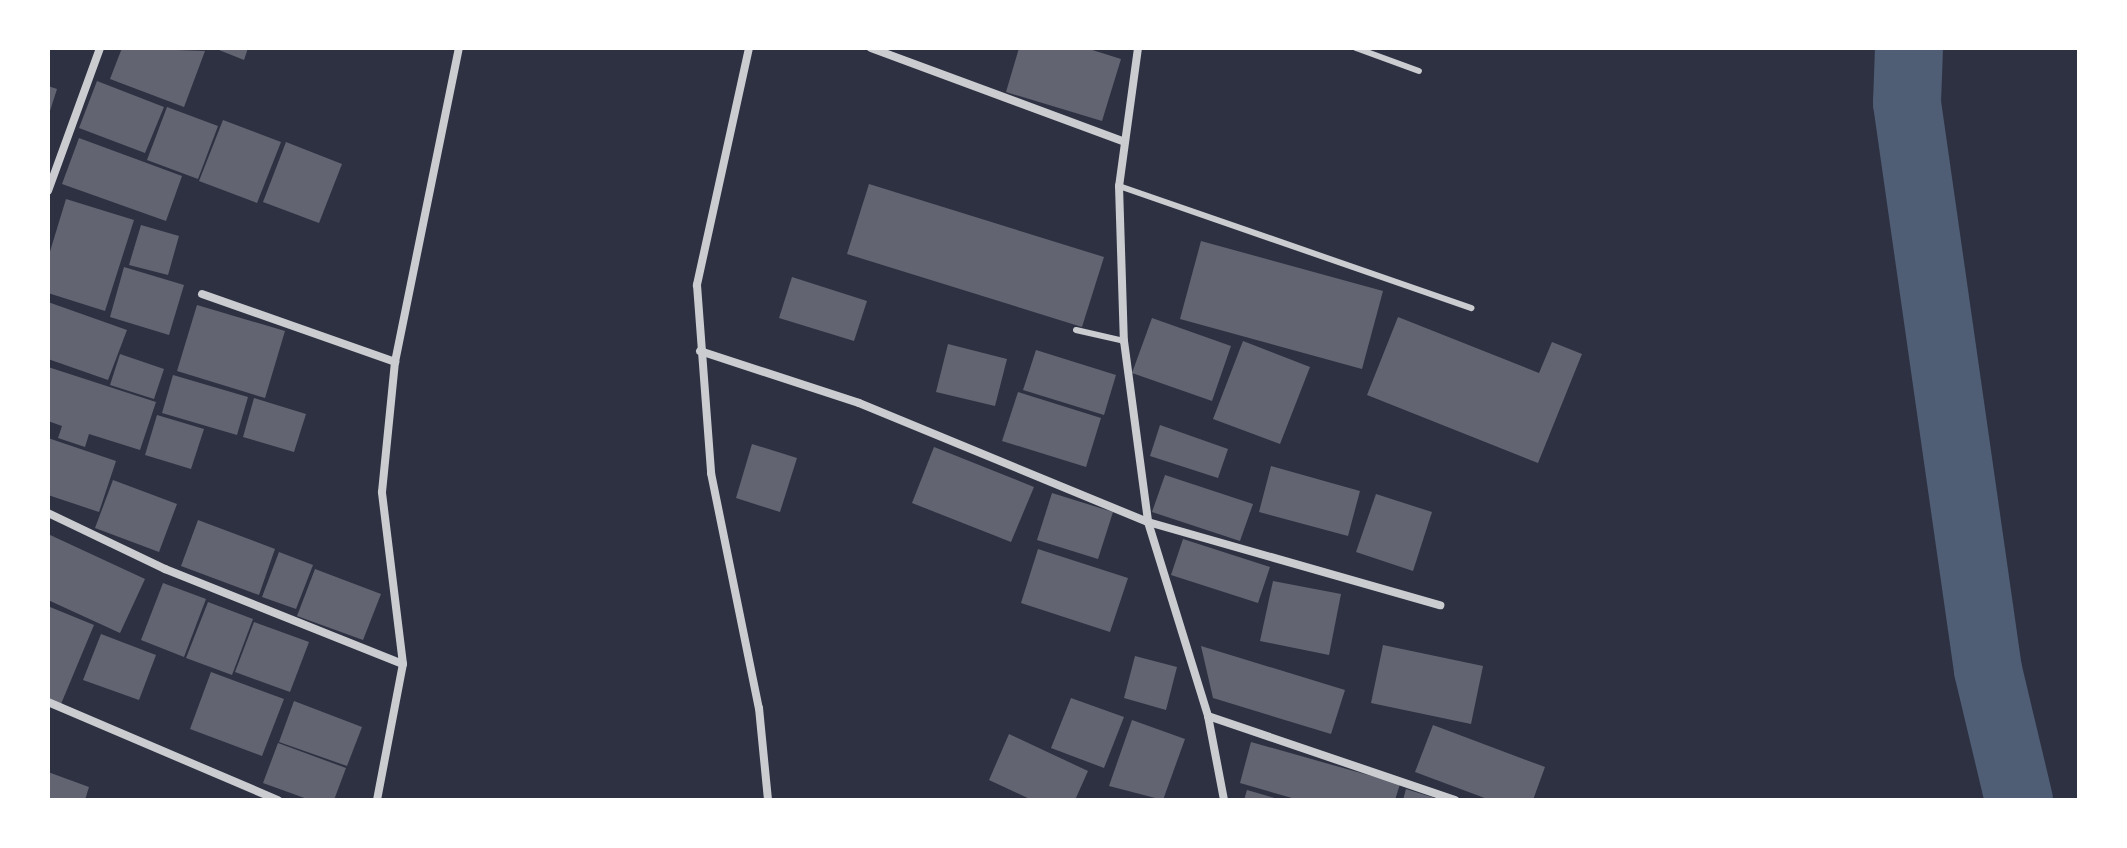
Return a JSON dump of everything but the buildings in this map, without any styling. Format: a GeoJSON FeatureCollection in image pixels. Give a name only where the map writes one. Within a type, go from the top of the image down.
{"type":"FeatureCollection","features":[{"type":"Feature","properties":{"kind":"street"},"geometry":{"type":"LineString","coordinates":[[48,191],[100,48]]}},
{"type":"Feature","properties":{"kind":"street"},"geometry":{"type":"LineString","coordinates":[[377,800],[403,664],[382,492],[395,362],[459,48]]}},
{"type":"Feature","properties":{"kind":"street"},"geometry":{"type":"LineString","coordinates":[[749,48],[697,285],[711,473],[759,708],[768,800]]}},
{"type":"Feature","properties":{"kind":"street"},"geometry":{"type":"LineString","coordinates":[[871,48],[1122,141]]}},
{"type":"Feature","properties":{"kind":"street"},"geometry":{"type":"LineString","coordinates":[[1138,48],[1122,141],[1119,186],[1124,341],[1148,522],[1208,716],[1224,800]]}},
{"type":"Feature","properties":{"kind":"street"},"geometry":{"type":"LineString","coordinates":[[202,294],[395,362]]}},
{"type":"Feature","properties":{"kind":"street"},"geometry":{"type":"LineString","coordinates":[[700,351],[859,403],[1148,522],[1440,605]]}},
{"type":"Feature","properties":{"kind":"street"},"geometry":{"type":"LineString","coordinates":[[48,513],[165,569],[403,664]]}},
{"type":"Feature","properties":{"kind":"street"},"geometry":{"type":"LineString","coordinates":[[48,702],[278,800]]}},
{"type":"Feature","properties":{"kind":"street"},"geometry":{"type":"LineString","coordinates":[[1208,716],[1455,800]]}},
{"type":"Feature","properties":{"kind":"lane"},"geometry":{"type":"LineString","coordinates":[[1356,48],[1419,71]]}},
{"type":"Feature","properties":{"kind":"lane"},"geometry":{"type":"LineString","coordinates":[[1119,186],[1471,308]]}},
{"type":"Feature","properties":{"kind":"lane"},"geometry":{"type":"LineString","coordinates":[[1076,330],[1124,341]]}},
{"type":"Feature","properties":{"kind":"waterway"},"geometry":{"type":"LineString","coordinates":[[1909,48],[1907,103],[1988,670],[2019,800]]}}]}
